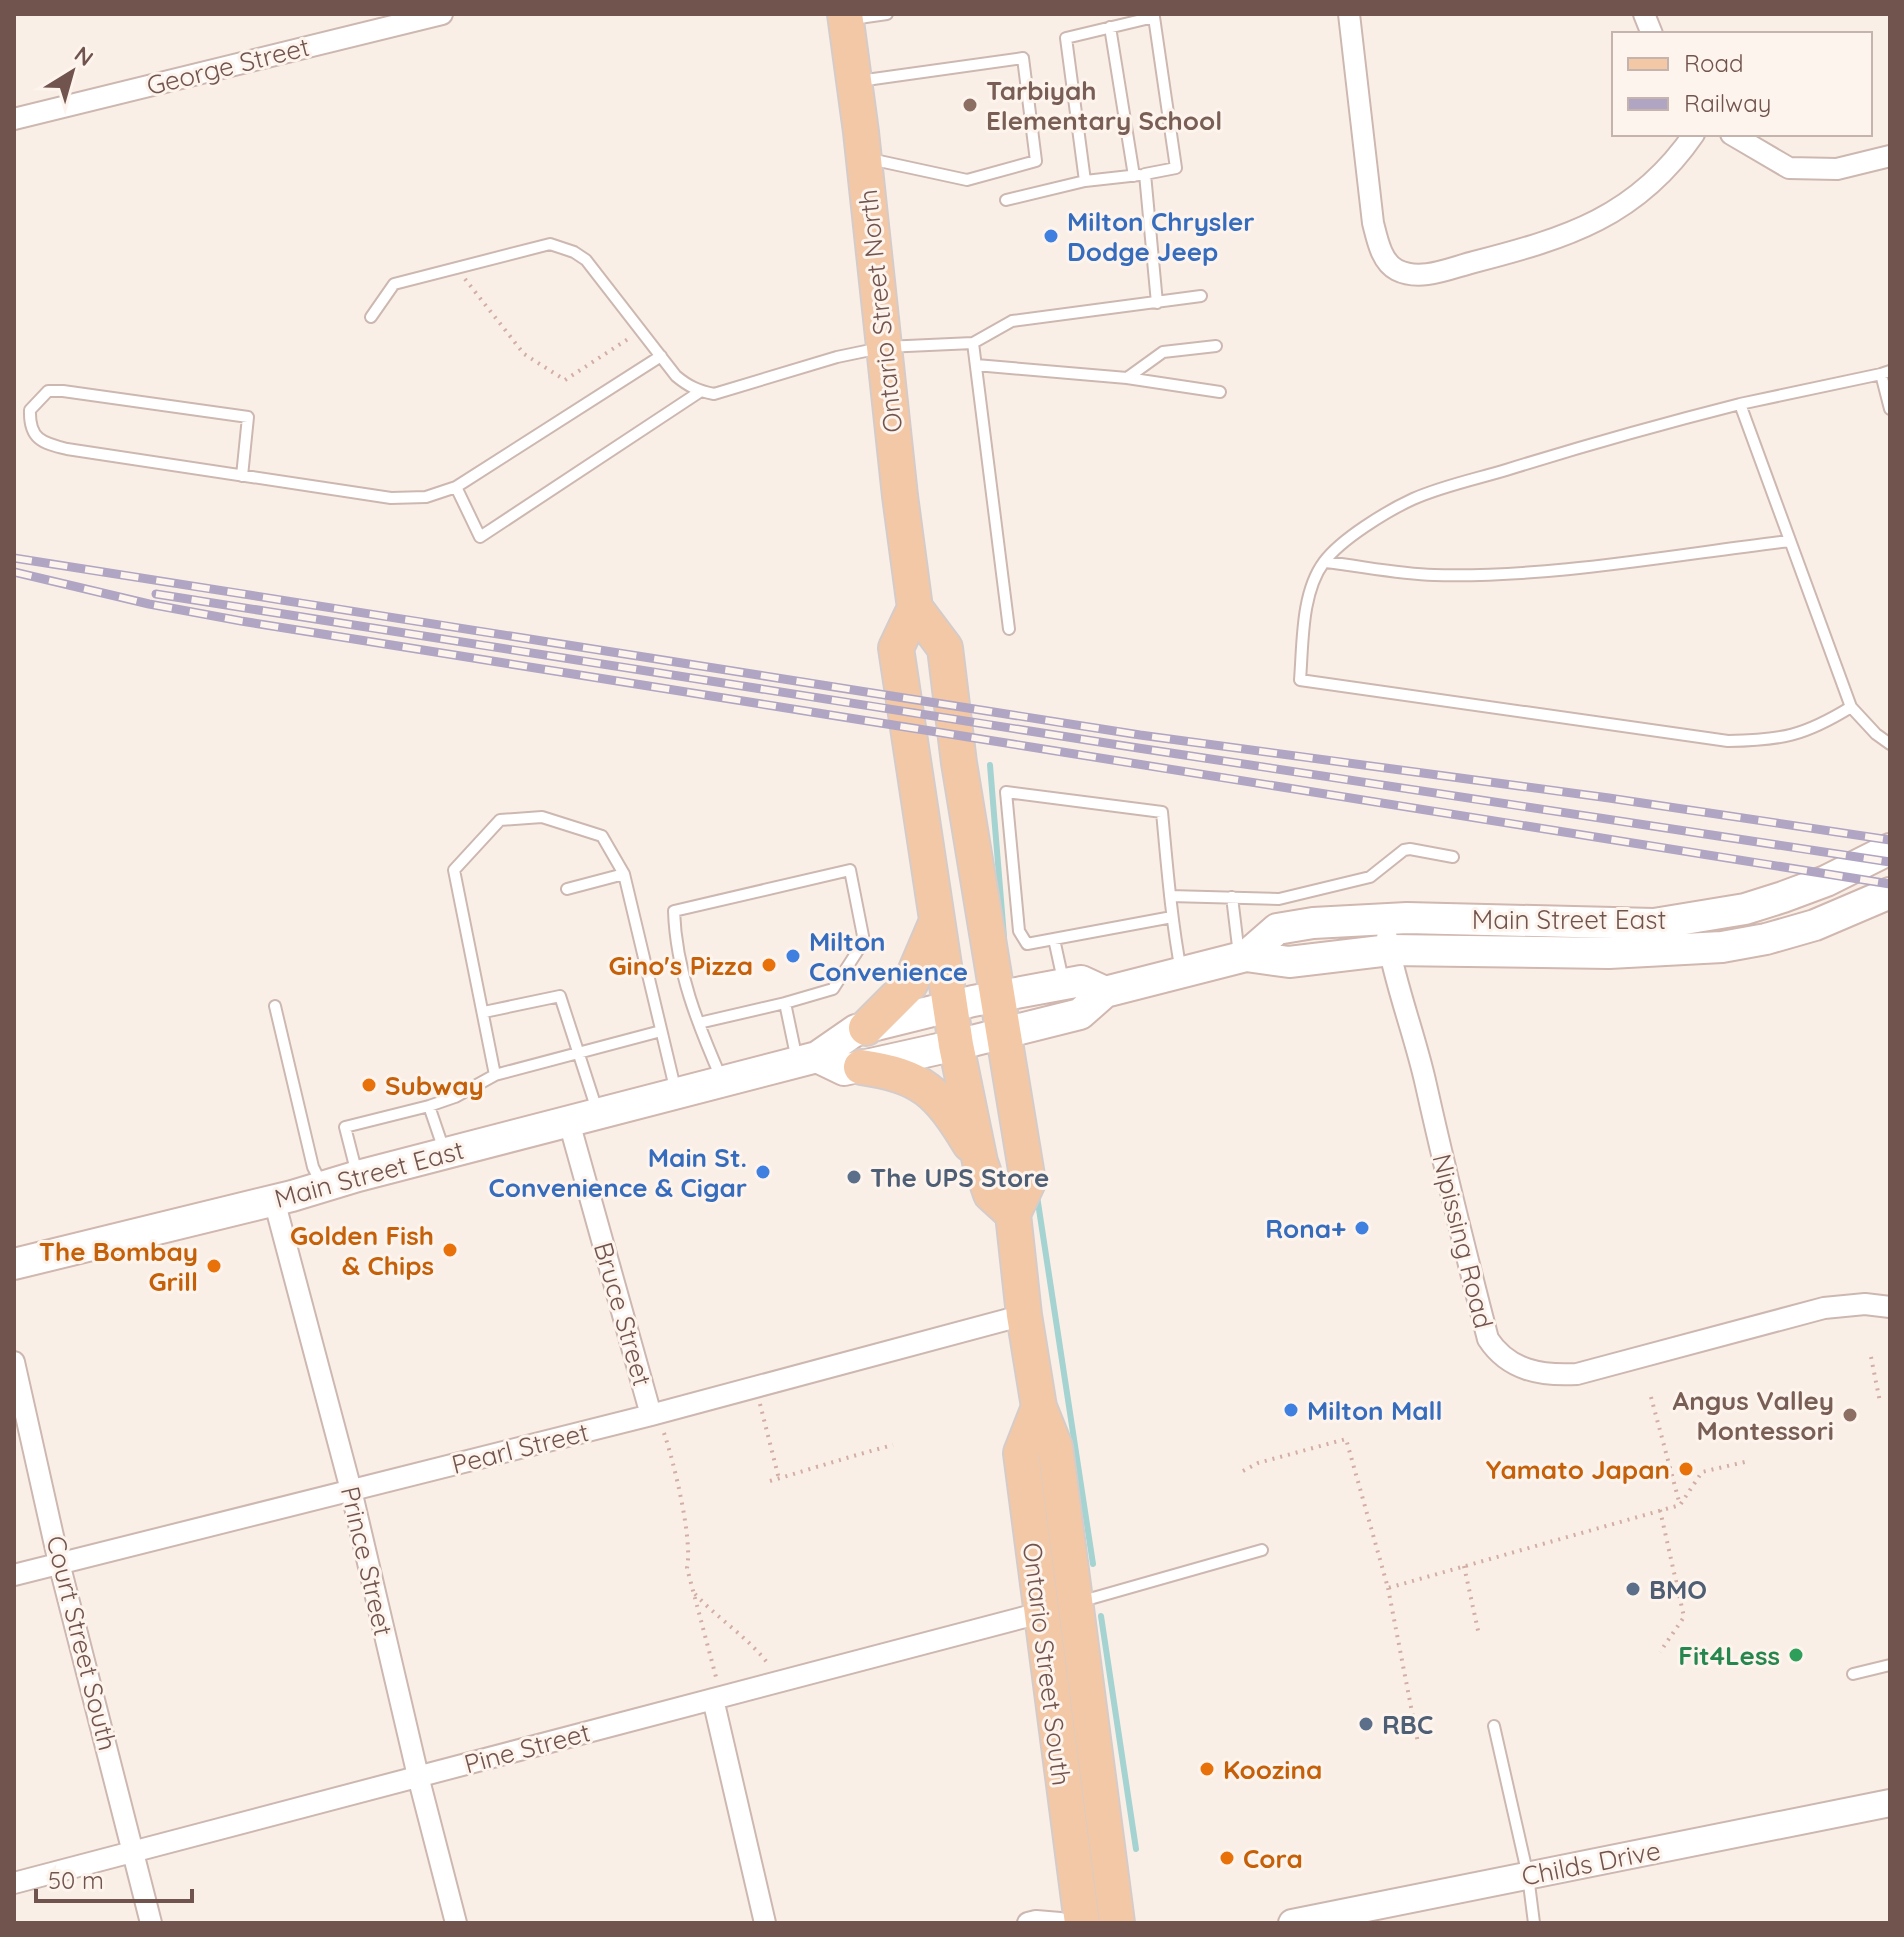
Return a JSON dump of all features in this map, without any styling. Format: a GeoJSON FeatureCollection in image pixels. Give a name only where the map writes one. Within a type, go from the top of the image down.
{"type":"FeatureCollection","features":[{"type":"Feature","properties":{"kind":"main road","name":"Ontario Street North"},"geometry":{"type":"LineString","coordinates":[[846,17],[915,608],[945,648],[959,763],[1004,1033]]}},
{"type":"Feature","properties":{"kind":"main road"},"geometry":{"type":"LineString","coordinates":[[915,608],[896,648],[956,1045],[980,1162],[991,1194],[1013,1214]]}},
{"type":"Feature","properties":{"kind":"main road","name":"Main Street East"},"geometry":{"type":"LineString","coordinates":[[1242,957],[1277,929],[1313,923],[1384,918],[1654,924],[1745,909],[1826,881],[1890,849]]}},
{"type":"Feature","properties":{"kind":"main road","name":"Main Street East"},"geometry":{"type":"LineString","coordinates":[[807,1060],[844,1070],[956,1045],[1080,1014],[1105,992],[1242,957],[1289,962],[1390,950],[1609,953],[1722,947],[1815,925],[1890,893]]}},
{"type":"Feature","properties":{"kind":"main road"},"geometry":{"type":"LineString","coordinates":[[866,1028],[910,984],[937,921]]}},
{"type":"Feature","properties":{"kind":"main road","name":"Main Street East"},"geometry":{"type":"LineString","coordinates":[[14,1264],[274,1200],[807,1060],[856,1030],[952,1006],[1081,981],[1105,992]]}},
{"type":"Feature","properties":{"kind":"main road","name":"Ontario Street South"},"geometry":{"type":"LineString","coordinates":[[1004,1033],[1028,1182],[1013,1214],[1024,1315],[1039,1407],[1055,1447],[1058,1608],[1082,1923]]}},
{"type":"Feature","properties":{"kind":"main road"},"geometry":{"type":"LineString","coordinates":[[861,1067],[894,1072],[924,1086],[948,1109],[980,1162]]}},
{"type":"Feature","properties":{"kind":"main road","name":"Ontario Street South"},"geometry":{"type":"LineString","coordinates":[[1058,1608],[1117,1923]]}},
{"type":"Feature","properties":{"kind":"street","name":"George Street"},"geometry":{"type":"LineString","coordinates":[[14,119],[407,18],[442,14]]}},
{"type":"Feature","properties":{"kind":"street"},"geometry":{"type":"LineString","coordinates":[[1349,14],[1373,223],[1381,252],[1396,270],[1423,276],[1540,244],[1602,219],[1651,186],[1692,136]]}},
{"type":"Feature","properties":{"kind":"street"},"geometry":{"type":"LineString","coordinates":[[1734,136],[1789,168],[1837,169],[1890,156]]}},
{"type":"Feature","properties":{"kind":"street","name":"Nipissing Road"},"geometry":{"type":"LineString","coordinates":[[1384,918],[1426,1081],[1447,1185],[1488,1339],[1505,1360],[1553,1375],[1577,1374],[1824,1308],[1865,1304],[1890,1307]]}},
{"type":"Feature","properties":{"kind":"street","name":"Bruce Street"},"geometry":{"type":"LineString","coordinates":[[584,1118],[654,1413]]}},
{"type":"Feature","properties":{"kind":"street","name":"Prince Street"},"geometry":{"type":"LineString","coordinates":[[274,1200],[351,1490],[456,1923]]}},
{"type":"Feature","properties":{"kind":"street","name":"Pearl Street"},"geometry":{"type":"LineString","coordinates":[[14,1575],[654,1413],[1024,1315]]}},
{"type":"Feature","properties":{"kind":"street","name":"Court Street South"},"geometry":{"type":"LineString","coordinates":[[14,1362],[59,1563],[151,1923]]}},
{"type":"Feature","properties":{"kind":"street","name":"Pine Street"},"geometry":{"type":"LineString","coordinates":[[14,1883],[1058,1608]]}},
{"type":"Feature","properties":{"kind":"street"},"geometry":{"type":"LineString","coordinates":[[717,1698],[765,1923]]}},
{"type":"Feature","properties":{"kind":"street","name":"Childs Drive"},"geometry":{"type":"LineString","coordinates":[[1292,1923],[1890,1803]]}},
{"type":"Feature","properties":{"kind":"street"},"geometry":{"type":"LineString","coordinates":[[1028,1923],[1060,1923]]}},
{"type":"Feature","properties":{"kind":"lane"},"geometry":{"type":"LineString","coordinates":[[846,17],[887,14]]}},
{"type":"Feature","properties":{"kind":"lane"},"geometry":{"type":"LineString","coordinates":[[1006,200],[1085,181],[1176,168],[1154,17],[1066,38],[1085,181]]}},
{"type":"Feature","properties":{"kind":"lane"},"geometry":{"type":"LineString","coordinates":[[1110,27],[1140,175],[1157,303]]}},
{"type":"Feature","properties":{"kind":"lane"},"geometry":{"type":"LineString","coordinates":[[854,81],[1023,58],[1036,161],[967,180],[864,158]]}},
{"type":"Feature","properties":{"kind":"lane"},"geometry":{"type":"LineString","coordinates":[[371,317],[394,284],[550,244],[564,247],[586,260],[687,386],[714,394],[837,357],[885,347],[973,343],[1012,321],[1201,296]]}},
{"type":"Feature","properties":{"kind":"lane"},"geometry":{"type":"LineString","coordinates":[[973,343],[1009,629]]}},
{"type":"Feature","properties":{"kind":"lane"},"geometry":{"type":"LineString","coordinates":[[1127,378],[1163,352],[1216,346]]}},
{"type":"Feature","properties":{"kind":"lane"},"geometry":{"type":"LineString","coordinates":[[242,476],[248,417],[63,391],[48,391],[30,410],[30,423],[35,436],[47,444],[242,476],[391,498],[426,497],[456,487],[661,356]]}},
{"type":"Feature","properties":{"kind":"lane"},"geometry":{"type":"LineString","coordinates":[[976,365],[1127,378],[1220,392]]}},
{"type":"Feature","properties":{"kind":"lane"},"geometry":{"type":"LineString","coordinates":[[1851,707],[1803,733],[1775,740],[1728,741],[1300,680],[1308,609],[1314,581],[1325,562],[1368,526],[1413,499],[1629,431],[1886,372],[1890,409]]}},
{"type":"Feature","properties":{"kind":"lane"},"geometry":{"type":"LineString","coordinates":[[456,487],[480,537],[701,391]]}},
{"type":"Feature","properties":{"kind":"lane"},"geometry":{"type":"LineString","coordinates":[[1740,404],[1851,707],[1890,744]]}},
{"type":"Feature","properties":{"kind":"lane"},"geometry":{"type":"LineString","coordinates":[[1325,562],[1431,575],[1484,575],[1789,541]]}},
{"type":"Feature","properties":{"kind":"lane"},"geometry":{"type":"LineString","coordinates":[[1172,917],[1027,944],[1019,931],[1006,792],[1162,812],[1181,973]]}},
{"type":"Feature","properties":{"kind":"lane"},"geometry":{"type":"LineString","coordinates":[[495,1075],[454,870],[500,820],[542,817],[602,836],[624,874],[676,1094]]}},
{"type":"Feature","properties":{"kind":"lane"},"geometry":{"type":"LineString","coordinates":[[1170,896],[1279,899],[1370,877],[1404,850],[1453,857]]}},
{"type":"Feature","properties":{"kind":"lane"},"geometry":{"type":"LineString","coordinates":[[699,1023],[833,989],[864,941],[850,870],[674,911],[675,943],[689,999],[723,1082]]}},
{"type":"Feature","properties":{"kind":"lane"},"geometry":{"type":"LineString","coordinates":[[567,889],[624,874]]}},
{"type":"Feature","properties":{"kind":"lane"},"geometry":{"type":"LineString","coordinates":[[1232,897],[1242,957]]}},
{"type":"Feature","properties":{"kind":"lane"},"geometry":{"type":"LineString","coordinates":[[1054,939],[1065,984]]}},
{"type":"Feature","properties":{"kind":"lane"},"geometry":{"type":"LineString","coordinates":[[484,1012],[560,996],[576,1051],[584,1118]]}},
{"type":"Feature","properties":{"kind":"lane"},"geometry":{"type":"LineString","coordinates":[[785,1003],[807,1060]]}},
{"type":"Feature","properties":{"kind":"lane"},"geometry":{"type":"LineString","coordinates":[[275,1006],[313,1167],[323,1187]]}},
{"type":"Feature","properties":{"kind":"lane"},"geometry":{"type":"LineString","coordinates":[[358,1176],[345,1127],[455,1097],[495,1075],[576,1051],[661,1031]]}},
{"type":"Feature","properties":{"kind":"lane"},"geometry":{"type":"LineString","coordinates":[[429,1106],[445,1153]]}},
{"type":"Feature","properties":{"kind":"lane"},"geometry":{"type":"LineString","coordinates":[[1058,1608],[1262,1550]]}},
{"type":"Feature","properties":{"kind":"lane"},"geometry":{"type":"LineString","coordinates":[[1853,1674],[1890,1665]]}},
{"type":"Feature","properties":{"kind":"lane"},"geometry":{"type":"LineString","coordinates":[[1494,1726],[1528,1876],[1534,1923]]}},
{"type":"Feature","properties":{"kind":"path"},"geometry":{"type":"LineString","coordinates":[[456,268],[524,354],[565,380],[641,330]]}},
{"type":"Feature","properties":{"kind":"path"},"geometry":{"type":"LineString","coordinates":[[1871,1357],[1880,1402]]}},
{"type":"Feature","properties":{"kind":"path"},"geometry":{"type":"LineString","coordinates":[[755,1386],[779,1479]]}},
{"type":"Feature","properties":{"kind":"path"},"geometry":{"type":"LineString","coordinates":[[1651,1397],[1680,1505]]}},
{"type":"Feature","properties":{"kind":"path"},"geometry":{"type":"LineString","coordinates":[[654,1413],[666,1439],[686,1530],[687,1568],[717,1698]]}},
{"type":"Feature","properties":{"kind":"path"},"geometry":{"type":"LineString","coordinates":[[1243,1471],[1258,1463],[1346,1439],[1388,1588],[1418,1743]]}},
{"type":"Feature","properties":{"kind":"path"},"geometry":{"type":"LineString","coordinates":[[770,1481],[893,1445]]}},
{"type":"Feature","properties":{"kind":"path"},"geometry":{"type":"LineString","coordinates":[[1388,1588],[1680,1505],[1702,1472],[1749,1461]]}},
{"type":"Feature","properties":{"kind":"path"},"geometry":{"type":"LineString","coordinates":[[1660,1510],[1684,1617],[1660,1652]]}},
{"type":"Feature","properties":{"kind":"path"},"geometry":{"type":"LineString","coordinates":[[1464,1566],[1479,1635]]}},
{"type":"Feature","properties":{"kind":"path"},"geometry":{"type":"LineString","coordinates":[[693,1592],[767,1661],[780,1681]]}},
{"type":"Feature","properties":{"kind":"waterway"},"geometry":{"type":"LineString","coordinates":[[990,765],[1004,937]]}},
{"type":"Feature","properties":{"kind":"waterway"},"geometry":{"type":"LineString","coordinates":[[1037,1196],[1093,1564]]}},
{"type":"Feature","properties":{"kind":"waterway"},"geometry":{"type":"LineString","coordinates":[[1101,1616],[1136,1849]]}},
{"type":"Feature","properties":{"kind":"railway"},"geometry":{"type":"LineString","coordinates":[[14,558],[1140,735],[1609,798],[1890,840]]}},
{"type":"Feature","properties":{"kind":"railway"},"geometry":{"type":"LineString","coordinates":[[14,572],[149,604],[241,621],[1890,884]]}},
{"type":"Feature","properties":{"kind":"railway"},"geometry":{"type":"LineString","coordinates":[[156,594],[1890,862]]}},
{"type":"Feature","properties":{"kind":"place","name":"Tarbiyah Elementary School"},"geometry":{"type":"Point","coordinates":[970,105]}},
{"type":"Feature","properties":{"kind":"place","name":"Milton Chrysler Dodge Jeep"},"geometry":{"type":"Point","coordinates":[1051,236]}},
{"type":"Feature","properties":{"kind":"place","name":"Milton Convenience"},"geometry":{"type":"Point","coordinates":[793,956]}},
{"type":"Feature","properties":{"kind":"place","name":"Gino's Pizza"},"geometry":{"type":"Point","coordinates":[769,965]}},
{"type":"Feature","properties":{"kind":"place","name":"Subway"},"geometry":{"type":"Point","coordinates":[369,1085]}},
{"type":"Feature","properties":{"kind":"place","name":"Main St. Convenience & Cigar"},"geometry":{"type":"Point","coordinates":[763,1172]}},
{"type":"Feature","properties":{"kind":"place","name":"The UPS Store"},"geometry":{"type":"Point","coordinates":[854,1177]}},
{"type":"Feature","properties":{"kind":"place","name":"Rona+"},"geometry":{"type":"Point","coordinates":[1362,1228]}},
{"type":"Feature","properties":{"kind":"place","name":"Golden Fish & Chips"},"geometry":{"type":"Point","coordinates":[450,1250]}},
{"type":"Feature","properties":{"kind":"place","name":"The Bombay Grill"},"geometry":{"type":"Point","coordinates":[214,1266]}},
{"type":"Feature","properties":{"kind":"place","name":"Milton Mall"},"geometry":{"type":"Point","coordinates":[1291,1410]}},
{"type":"Feature","properties":{"kind":"place","name":"Angus Valley Montessori"},"geometry":{"type":"Point","coordinates":[1850,1415]}},
{"type":"Feature","properties":{"kind":"place","name":"Yamato Japan"},"geometry":{"type":"Point","coordinates":[1686,1469]}},
{"type":"Feature","properties":{"kind":"place","name":"BMO"},"geometry":{"type":"Point","coordinates":[1633,1589]}},
{"type":"Feature","properties":{"kind":"place","name":"Fit4Less"},"geometry":{"type":"Point","coordinates":[1796,1655]}},
{"type":"Feature","properties":{"kind":"place","name":"RBC"},"geometry":{"type":"Point","coordinates":[1366,1724]}},
{"type":"Feature","properties":{"kind":"place","name":"Koozina"},"geometry":{"type":"Point","coordinates":[1207,1769]}},
{"type":"Feature","properties":{"kind":"place","name":"Cora"},"geometry":{"type":"Point","coordinates":[1227,1858]}}]}
